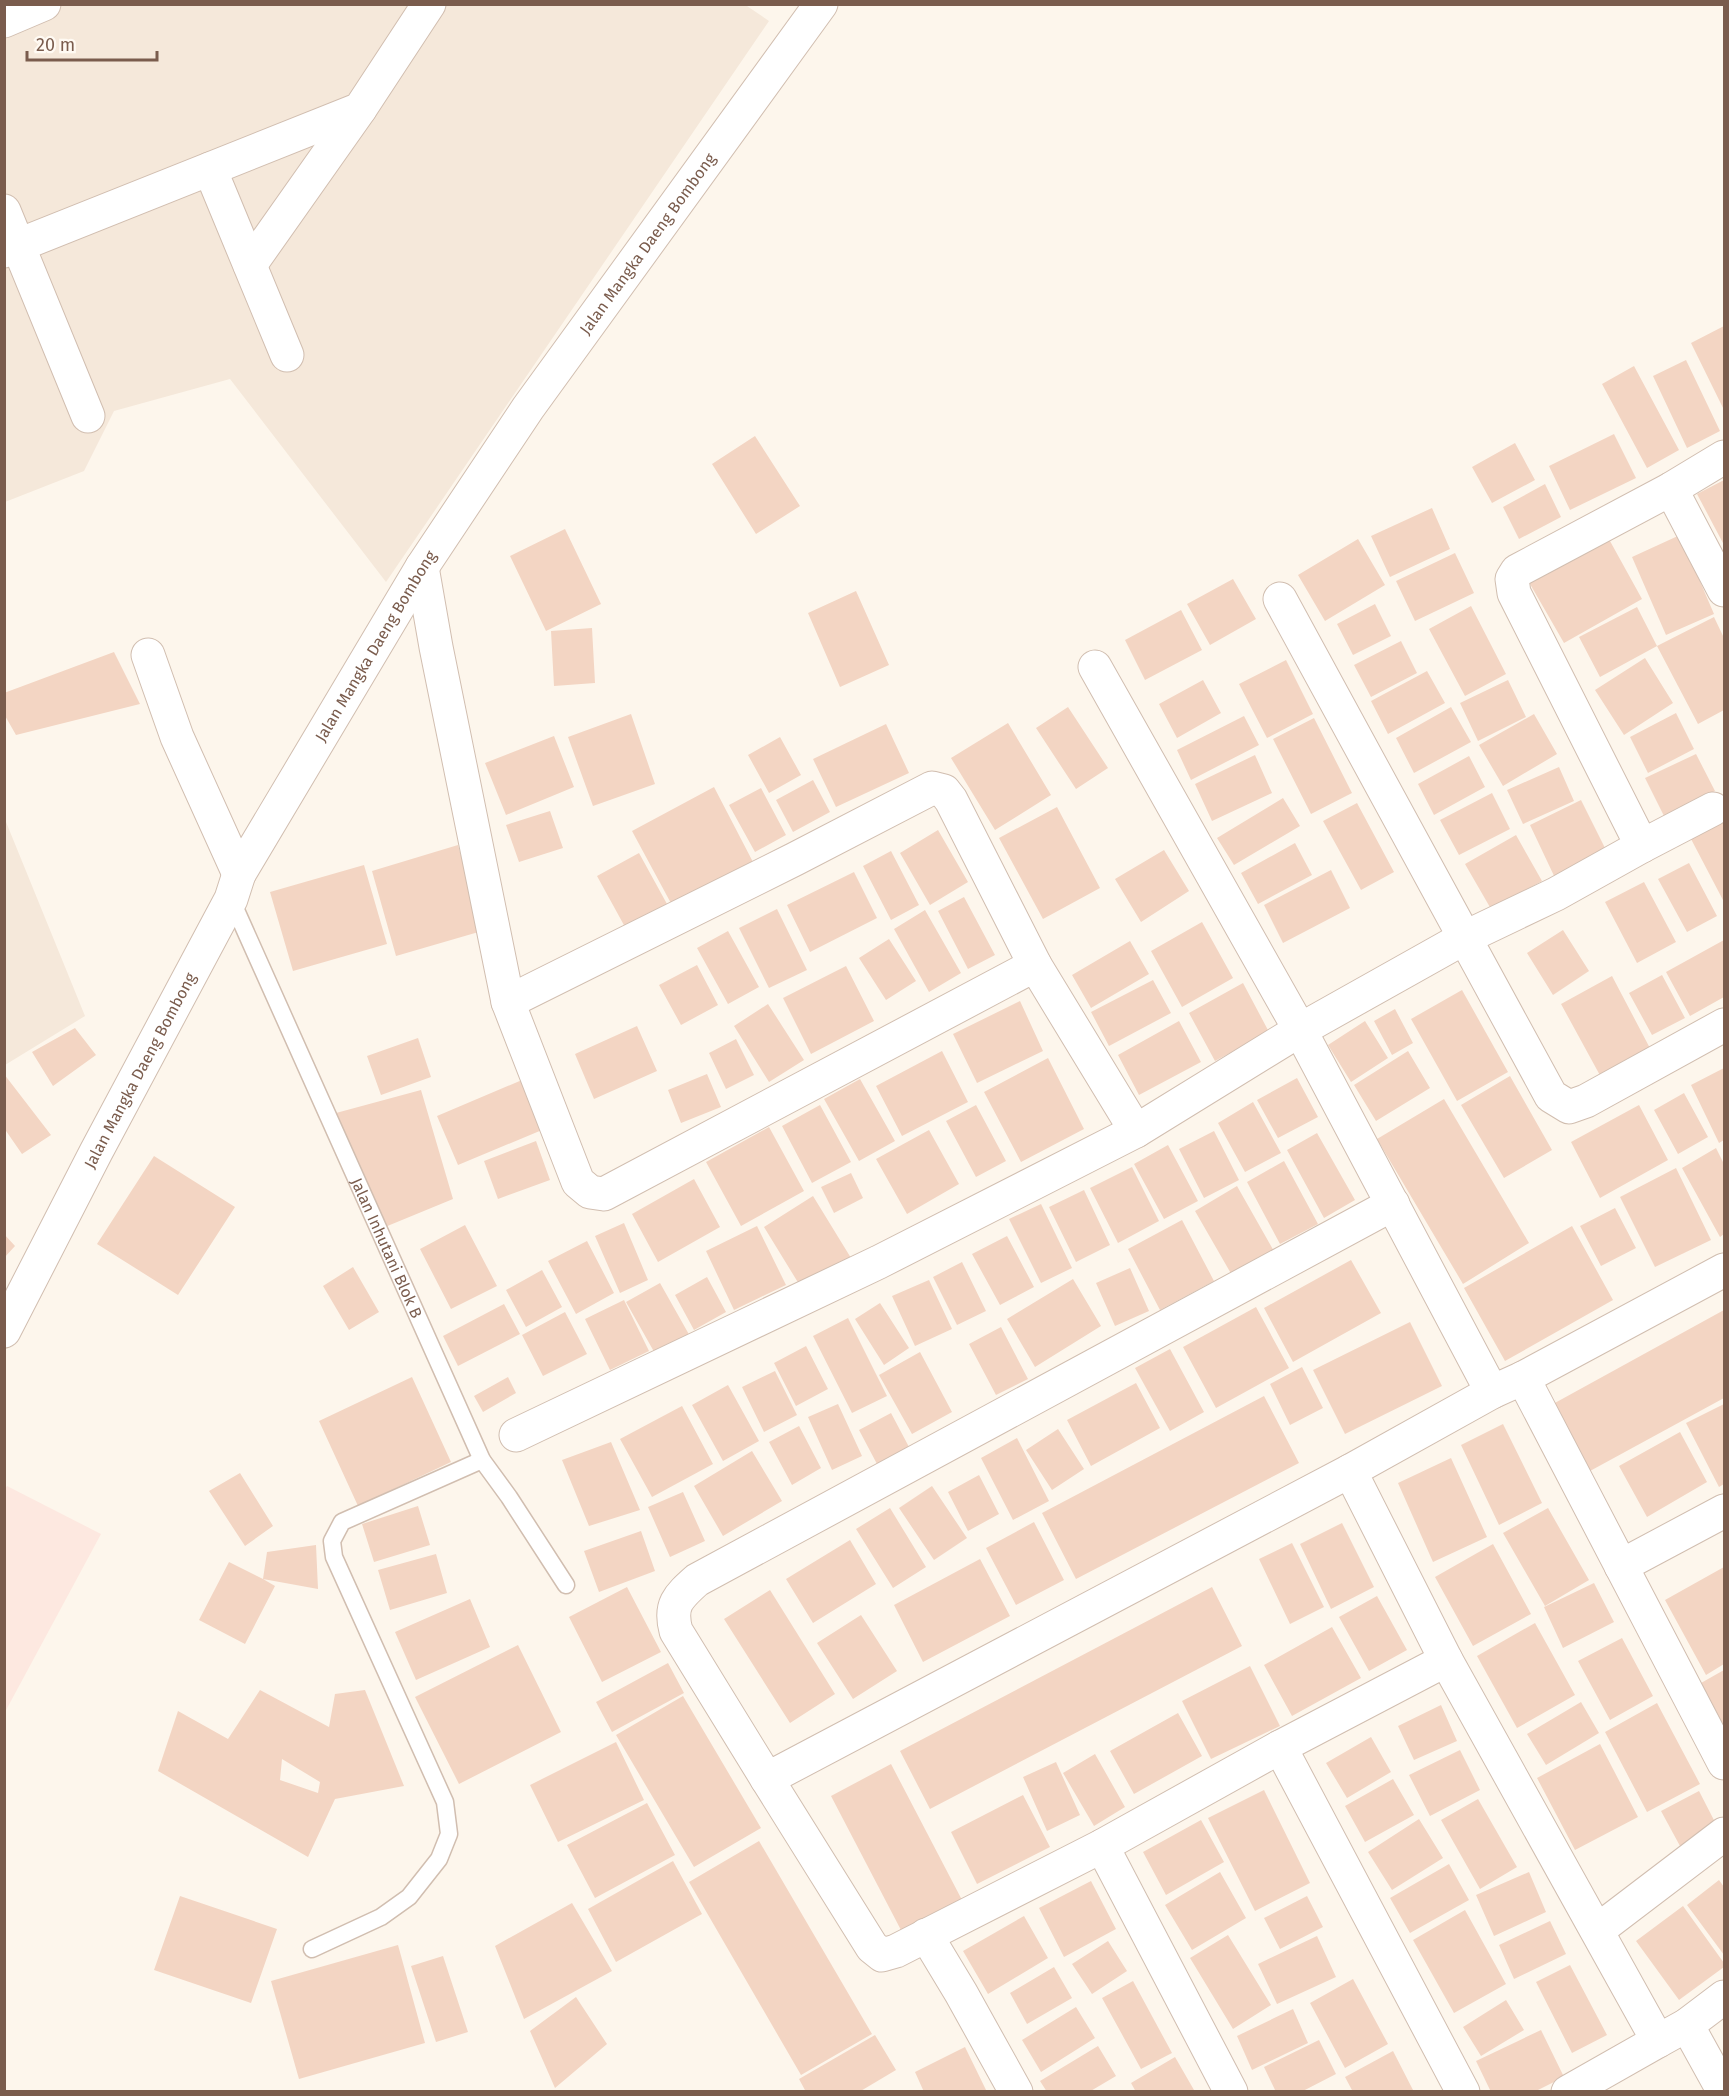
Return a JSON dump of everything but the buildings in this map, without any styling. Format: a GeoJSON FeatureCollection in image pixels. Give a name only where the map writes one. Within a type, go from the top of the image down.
{"type":"FeatureCollection","features":[{"type":"Feature","properties":{"kind":"street"},"geometry":{"type":"LineString","coordinates":[[4,21],[44,4]]}},
{"type":"Feature","properties":{"kind":"street"},"geometry":{"type":"LineString","coordinates":[[250,265],[360,109],[429,4]]}},
{"type":"Feature","properties":{"kind":"street","name":"Jalan Mangka Daeng Bombong"},"geometry":{"type":"LineString","coordinates":[[4,1331],[235,887],[422,567],[528,408],[820,4]]}},
{"type":"Feature","properties":{"kind":"street"},"geometry":{"type":"LineString","coordinates":[[11,248],[360,109]]}},
{"type":"Feature","properties":{"kind":"street"},"geometry":{"type":"LineString","coordinates":[[210,169],[287,356]]}},
{"type":"Feature","properties":{"kind":"street"},"geometry":{"type":"LineString","coordinates":[[4,211],[11,248],[88,416]]}},
{"type":"Feature","properties":{"kind":"street"},"geometry":{"type":"LineString","coordinates":[[1642,846],[1514,593],[1512,579],[1517,571],[1671,489],[1725,457]]}},
{"type":"Feature","properties":{"kind":"street"},"geometry":{"type":"LineString","coordinates":[[1671,489],[1725,590]]}},
{"type":"Feature","properties":{"kind":"street"},"geometry":{"type":"LineString","coordinates":[[422,567],[508,1002],[578,1182],[590,1192],[604,1194],[1035,965]]}},
{"type":"Feature","properties":{"kind":"street"},"geometry":{"type":"LineString","coordinates":[[1280,598],[1551,1096],[1569,1107],[1586,1101],[1725,1025]]}},
{"type":"Feature","properties":{"kind":"street"},"geometry":{"type":"LineString","coordinates":[[148,655],[235,887]]}},
{"type":"Feature","properties":{"kind":"street"},"geometry":{"type":"LineString","coordinates":[[1095,667],[1300,1030],[1492,1392]]}},
{"type":"Feature","properties":{"kind":"street"},"geometry":{"type":"LineString","coordinates":[[508,1002],[932,788],[944,791],[951,800],[1035,965],[1136,1131]]}},
{"type":"Feature","properties":{"kind":"street"},"geometry":{"type":"LineString","coordinates":[[516,1435],[879,1262],[1136,1131],[1300,1030],[1464,938],[1556,894],[1713,809]]}},
{"type":"Feature","properties":{"kind":"street"},"geometry":{"type":"LineString","coordinates":[[1393,1204],[697,1580],[681,1594],[673,1608],[673,1619],[676,1631],[767,1779],[872,1947],[882,1955],[896,1951],[1102,1846],[1280,1747],[1446,1660]]}},
{"type":"Feature","properties":{"kind":"street"},"geometry":{"type":"LineString","coordinates":[[767,1779],[1725,1270]]}},
{"type":"Feature","properties":{"kind":"street"},"geometry":{"type":"LineString","coordinates":[[1523,1378],[1725,1763]]}},
{"type":"Feature","properties":{"kind":"street"},"geometry":{"type":"LineString","coordinates":[[1350,1471],[1446,1660],[1658,2041]]}},
{"type":"Feature","properties":{"kind":"street"},"geometry":{"type":"LineString","coordinates":[[1621,1566],[1725,1510]]}},
{"type":"Feature","properties":{"kind":"street"},"geometry":{"type":"LineString","coordinates":[[1280,1747],[1463,2091]]}},
{"type":"Feature","properties":{"kind":"street"},"geometry":{"type":"LineString","coordinates":[[1598,1930],[1725,1834]]}},
{"type":"Feature","properties":{"kind":"street"},"geometry":{"type":"LineString","coordinates":[[1102,1846],[1231,2091]]}},
{"type":"Feature","properties":{"kind":"street"},"geometry":{"type":"LineString","coordinates":[[926,1935],[1016,2091]]}},
{"type":"Feature","properties":{"kind":"street"},"geometry":{"type":"LineString","coordinates":[[1568,2091],[1687,2025],[1725,1997]]}},
{"type":"Feature","properties":{"kind":"street"},"geometry":{"type":"LineString","coordinates":[[1687,2025],[1724,2091]]}},
{"type":"Feature","properties":{"kind":"lane","name":"Jalan Inhutani Blok B"},"geometry":{"type":"LineString","coordinates":[[235,887],[482,1460],[566,1585]]}},
{"type":"Feature","properties":{"kind":"lane"},"geometry":{"type":"LineString","coordinates":[[312,1949],[381,1917],[409,1897],[439,1859],[449,1834],[445,1802],[334,1557],[332,1540],[342,1522],[482,1460]]}},
{"type":"Feature","properties":{"kind":"shaded area"},"geometry":{"type":"Polygon","coordinates":[[[744,4],[769,21],[386,582],[230,379],[114,411],[84,471],[5,502],[5,5],[744,4]]]}},
{"type":"Feature","properties":{"kind":"shaded area"},"geometry":{"type":"Polygon","coordinates":[[[4,817],[85,1016],[5,1065],[4,1065],[4,817]]]}},
{"type":"Feature","properties":{"kind":"shaded area"},"geometry":{"type":"Polygon","coordinates":[[[7,1486],[101,1534],[5,1712],[4,1491],[7,1486]]]}}]}
